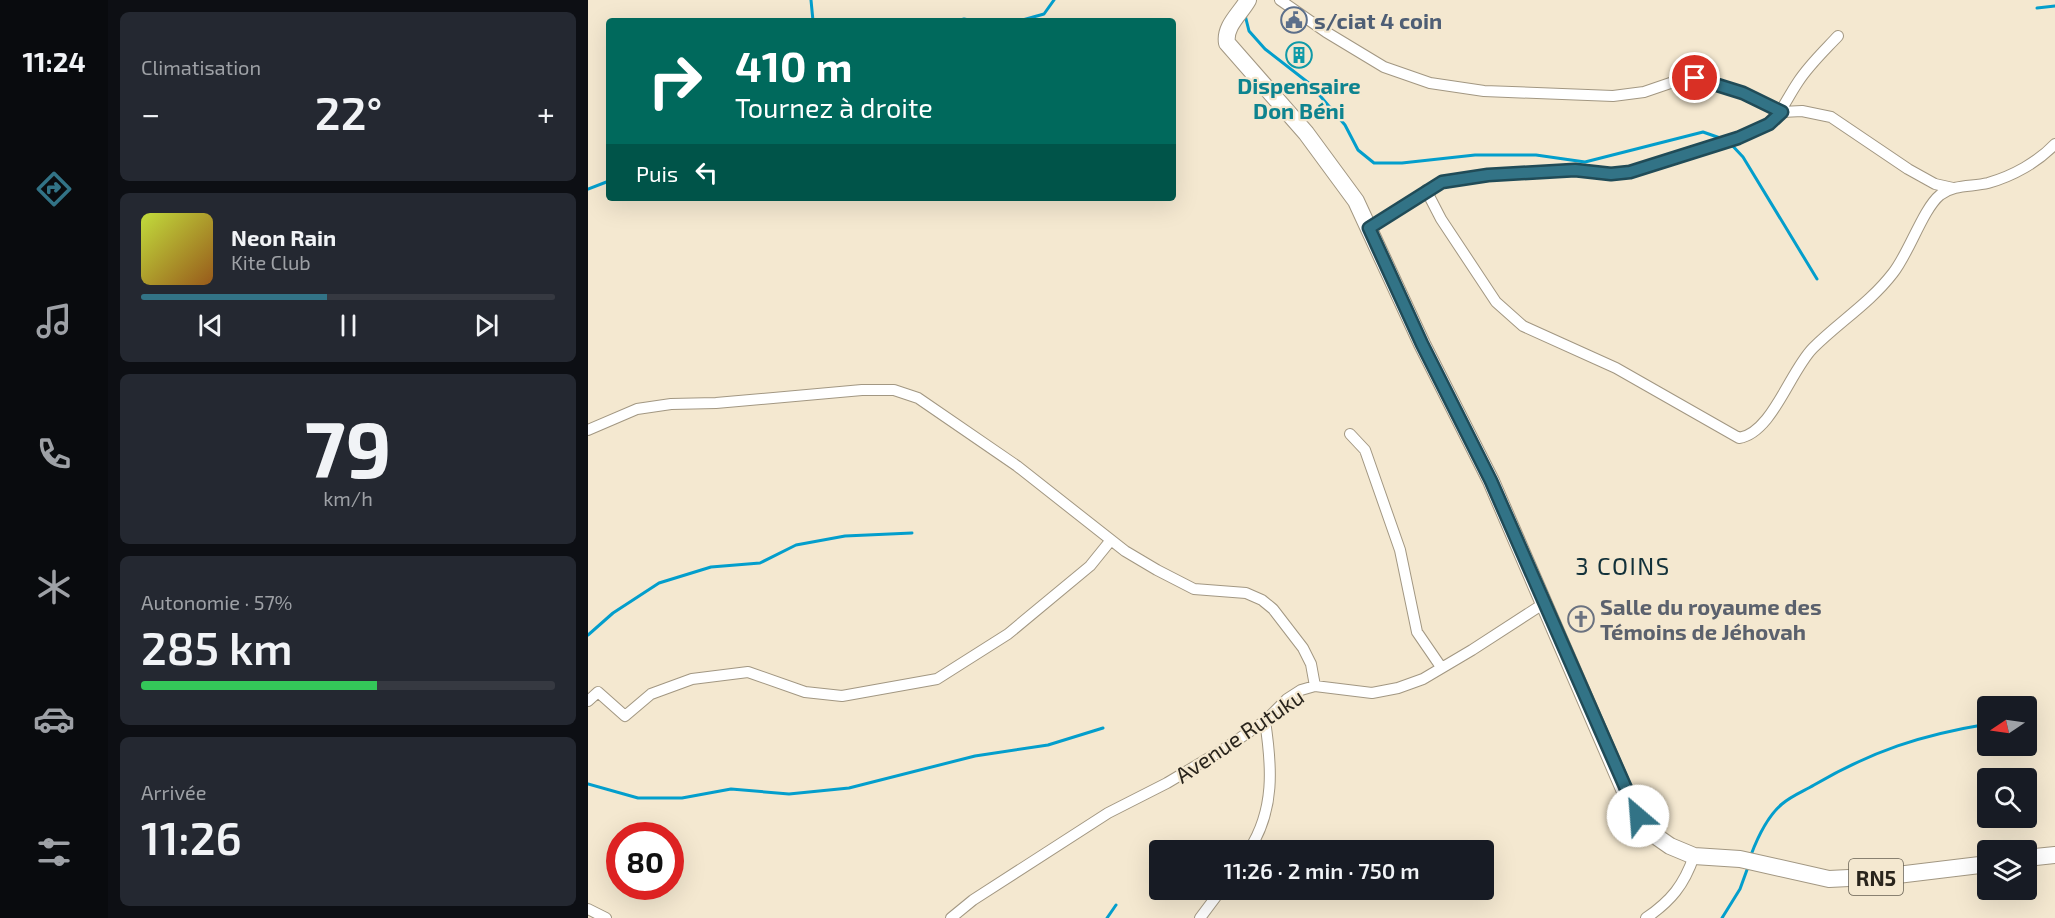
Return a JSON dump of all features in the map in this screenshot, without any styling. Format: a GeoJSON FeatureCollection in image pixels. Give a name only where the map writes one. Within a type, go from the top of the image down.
{"type":"FeatureCollection","features":[{"type":"Feature","properties":{"kind":"highway","name":"RN5"},"geometry":{"type":"LineString","coordinates":[[1244,5],[1226,39],[1228,46],[1332,165],[1356,201],[1417,335],[1491,481],[1630,803],[1647,830],[1670,846],[1694,856],[1740,859],[1829,879],[1855,879],[1977,865]]}},
{"type":"Feature","properties":{"kind":"highway"},"geometry":{"type":"LineString","coordinates":[[2037,857],[2055,855]]}},
{"type":"Feature","properties":{"kind":"street"},"geometry":{"type":"LineString","coordinates":[[1280,0],[1326,32],[1384,67],[1430,84],[1484,91],[1613,96],[1644,92],[1685,78],[1695,78],[1743,93],[1782,112],[1802,111],[1831,117],[1908,169],[1935,184],[1953,188],[1990,183],[2031,164],[2055,144]]}},
{"type":"Feature","properties":{"kind":"street"},"geometry":{"type":"LineString","coordinates":[[1369,228],[1442,182],[1488,175],[1575,170],[1611,174],[1630,172],[1738,138],[1769,124],[1782,112],[1797,83],[1838,36]]}},
{"type":"Feature","properties":{"kind":"street"},"geometry":{"type":"LineString","coordinates":[[1426,190],[1441,219],[1496,302],[1523,326],[1616,368],[1739,438],[1747,437],[1766,419],[1812,349],[1876,294],[1908,253],[1939,196],[1953,188]]}},
{"type":"Feature","properties":{"kind":"street"},"geometry":{"type":"LineString","coordinates":[[588,430],[637,409],[671,404],[727,402],[862,390],[894,390],[918,398],[942,412],[1111,540],[1156,570],[1194,589],[1246,593],[1262,600],[1280,617],[1304,648],[1311,664],[1315,686]]}},
{"type":"Feature","properties":{"kind":"street"},"geometry":{"type":"LineString","coordinates":[[1350,434],[1365,450],[1400,549],[1417,632],[1441,667]]}},
{"type":"Feature","properties":{"kind":"street"},"geometry":{"type":"LineString","coordinates":[[588,701],[598,692],[625,716],[651,694],[692,679],[748,672],[805,692],[842,696],[937,679],[1008,634],[1090,566],[1111,540]]}},
{"type":"Feature","properties":{"kind":"street","name":"Avenue Rutuku"},"geometry":{"type":"LineString","coordinates":[[951,918],[973,900],[1108,813],[1167,783],[1224,749],[1265,721],[1287,699],[1301,690],[1315,686],[1372,693],[1398,688],[1441,667],[1543,604]]}},
{"type":"Feature","properties":{"kind":"street"},"geometry":{"type":"LineString","coordinates":[[1256,840],[1260,834],[1269,802],[1270,761],[1265,721]]}},
{"type":"Feature","properties":{"kind":"street"},"geometry":{"type":"LineString","coordinates":[[1646,918],[1667,903],[1679,889],[1694,856]]}},
{"type":"Feature","properties":{"kind":"street"},"geometry":{"type":"LineString","coordinates":[[1200,918],[1214,900]]}},
{"type":"Feature","properties":{"kind":"street"},"geometry":{"type":"LineString","coordinates":[[588,909],[606,918]]}},
{"type":"Feature","properties":{"kind":"waterway"},"geometry":{"type":"LineString","coordinates":[[811,0],[813,18]]}},
{"type":"Feature","properties":{"kind":"waterway"},"geometry":{"type":"LineString","coordinates":[[1030,18],[1044,14],[1054,0]]}},
{"type":"Feature","properties":{"kind":"waterway"},"geometry":{"type":"LineString","coordinates":[[2037,8],[2055,6]]}},
{"type":"Feature","properties":{"kind":"waterway"},"geometry":{"type":"LineString","coordinates":[[1245,15],[1249,31],[1265,49],[1310,84],[1345,125],[1358,150],[1374,163],[1402,163],[1475,155],[1536,155],[1585,162],[1703,132],[1723,139]]}},
{"type":"Feature","properties":{"kind":"waterway"},"geometry":{"type":"LineString","coordinates":[[1729,142],[1743,157],[1817,279]]}},
{"type":"Feature","properties":{"kind":"waterway"},"geometry":{"type":"LineString","coordinates":[[588,189],[606,182]]}},
{"type":"Feature","properties":{"kind":"waterway"},"geometry":{"type":"LineString","coordinates":[[588,635],[613,613],[659,583],[711,567],[760,563],[796,545],[845,536],[912,533]]}},
{"type":"Feature","properties":{"kind":"waterway"},"geometry":{"type":"LineString","coordinates":[[1751,855],[1772,815],[1793,796],[1835,773],[1898,746],[1941,733],[1977,726]]}},
{"type":"Feature","properties":{"kind":"waterway"},"geometry":{"type":"LineString","coordinates":[[588,784],[638,798],[682,798],[731,789],[789,794],[849,788],[975,756],[1048,745],[1103,728]]}},
{"type":"Feature","properties":{"kind":"waterway"},"geometry":{"type":"LineString","coordinates":[[1722,918],[1740,889],[1748,867]]}},
{"type":"Feature","properties":{"kind":"waterway"},"geometry":{"type":"LineString","coordinates":[[1107,918],[1116,905]]}},
{"type":"Feature","properties":{"kind":"place","name":"s/ciat 4 coin"},"geometry":{"type":"Point","coordinates":[1294,20]}},
{"type":"Feature","properties":{"kind":"place","name":"Dispensaire Don Béni"},"geometry":{"type":"Point","coordinates":[1299,55]}},
{"type":"Feature","properties":{"kind":"place","name":"Salle du royaume des Témoins de Jéhovah"},"geometry":{"type":"Point","coordinates":[1581,619]}},
{"type":"Feature","properties":{"kind":"district","name":"3 COINS"},"geometry":{"type":"Point","coordinates":[1623,565]}},
{"type":"Feature","properties":{"kind":"route"},"geometry":{"type":"LineString","coordinates":[[1638,816],[1630,803],[1599,726],[1543,604],[1491,481],[1399,297],[1369,228],[1442,182],[1488,175],[1575,170],[1611,174],[1630,172],[1751,133],[1769,124],[1782,112],[1743,93],[1695,78]]}}]}
